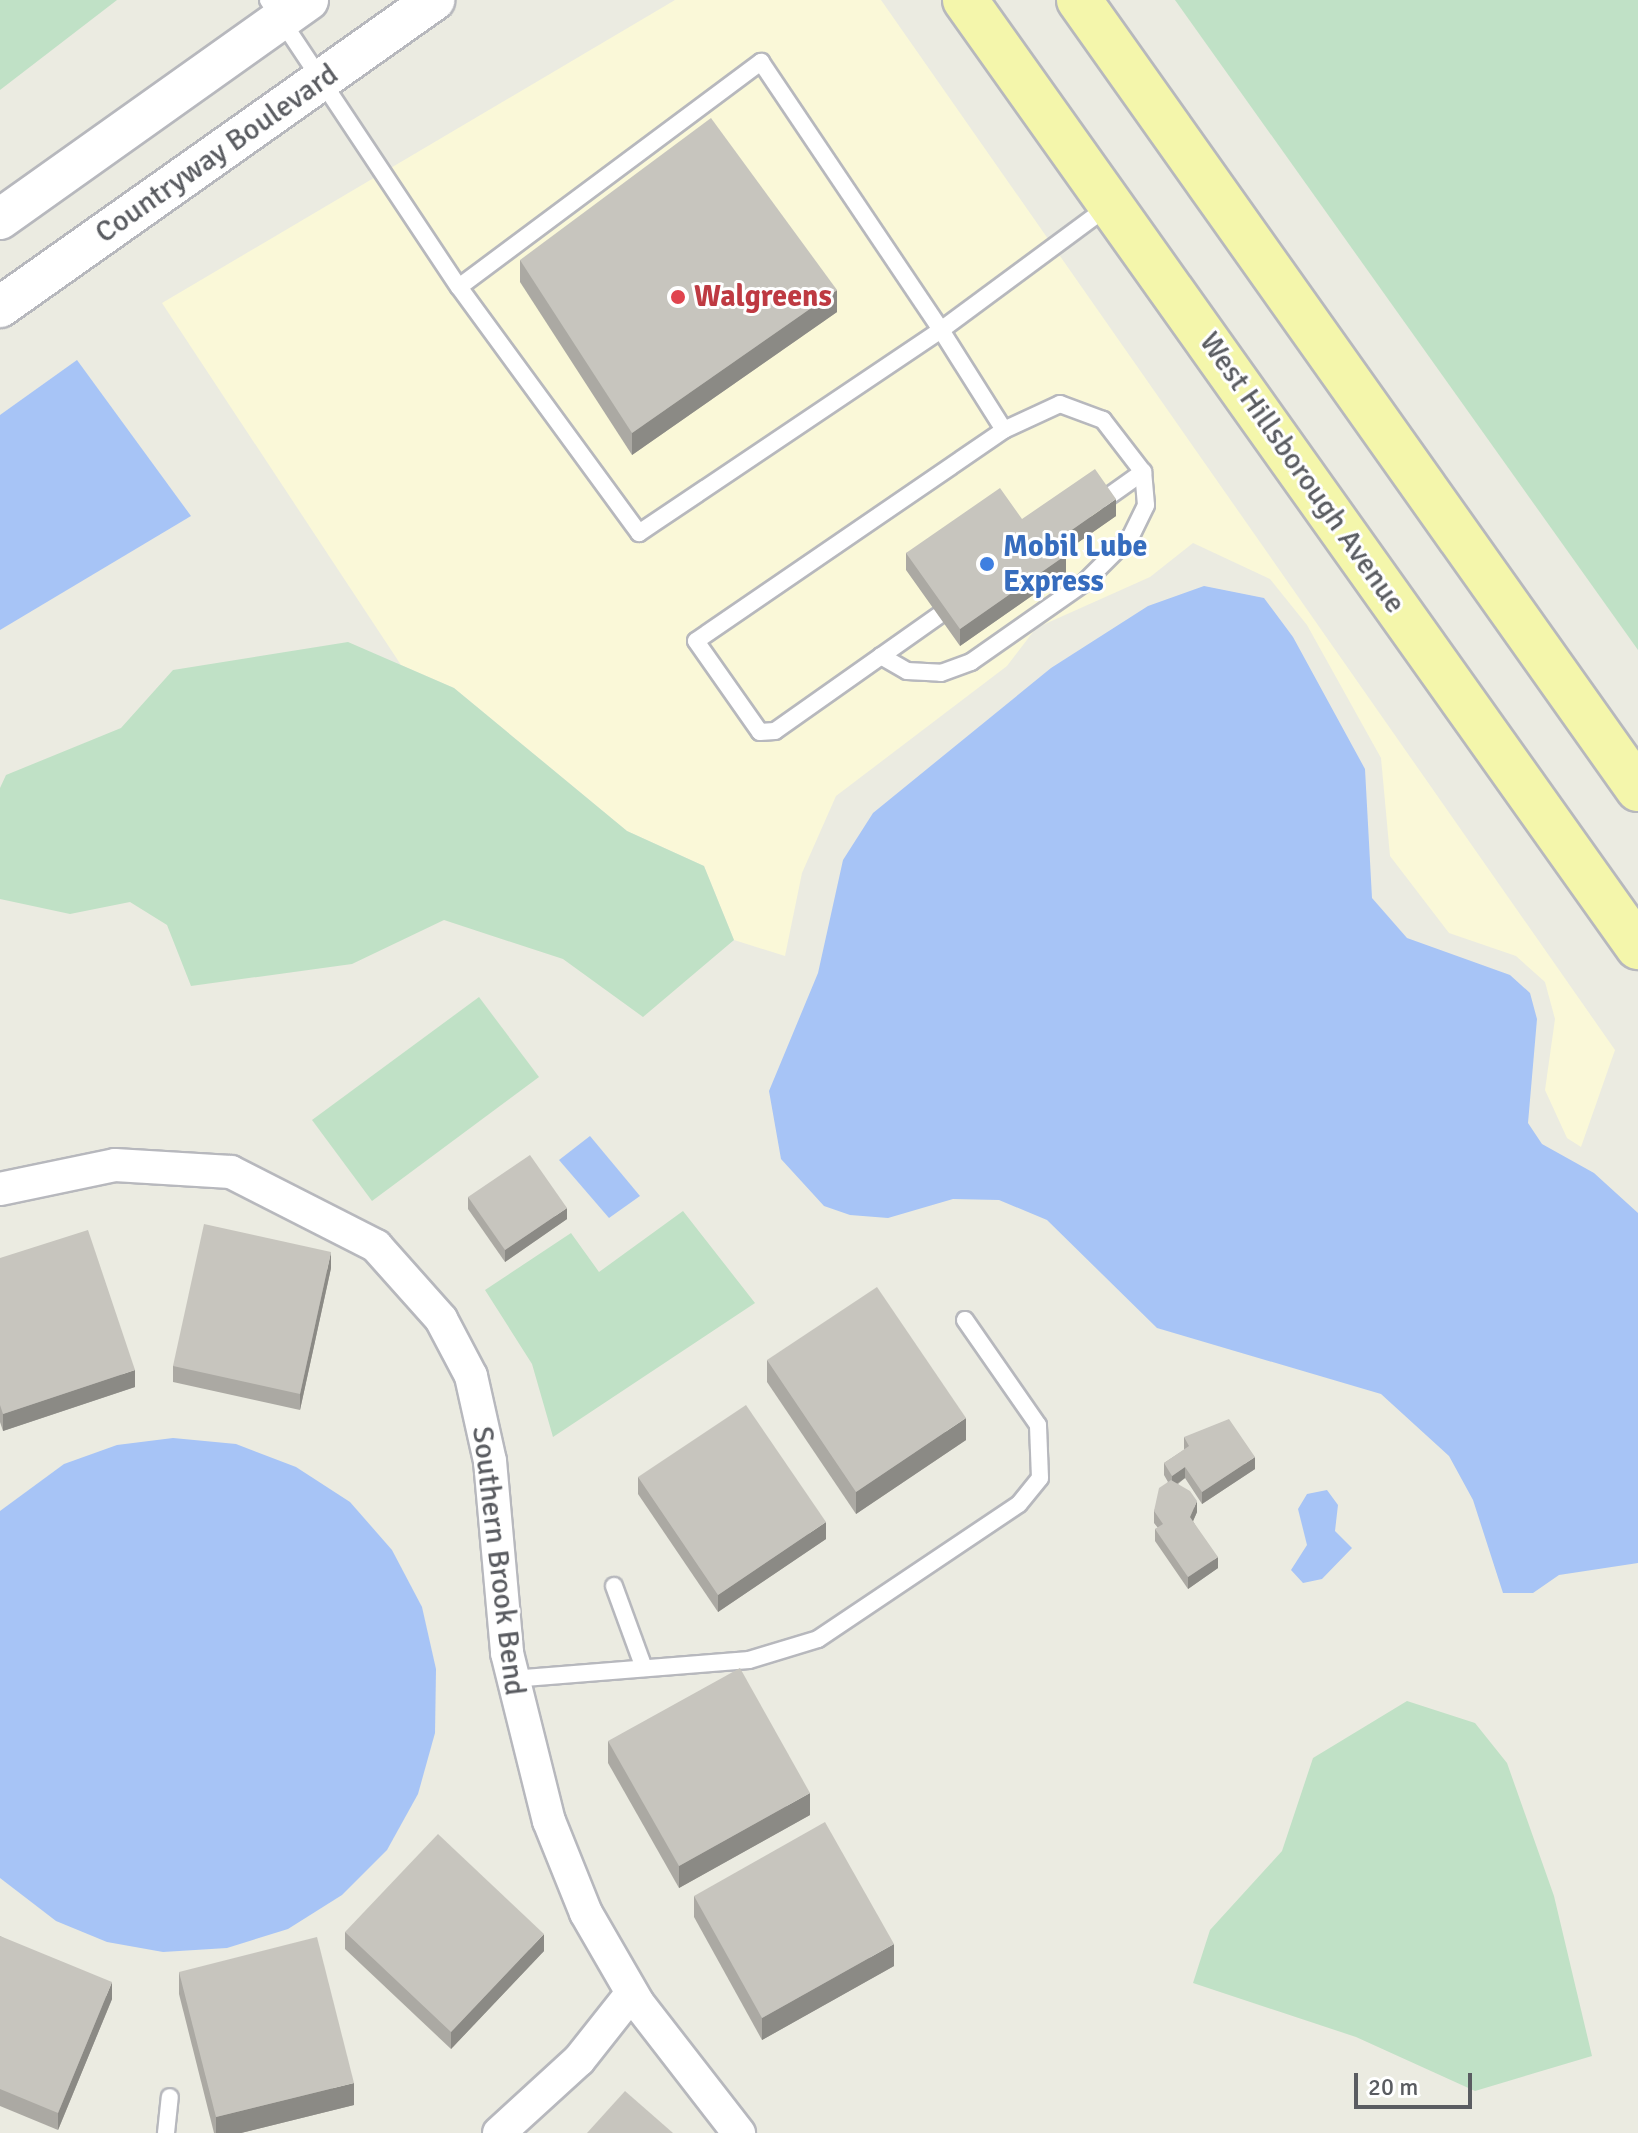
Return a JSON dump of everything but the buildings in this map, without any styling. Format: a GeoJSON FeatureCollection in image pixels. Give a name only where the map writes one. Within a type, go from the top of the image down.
{"type":"FeatureCollection","features":[{"type":"Feature","properties":{"kind":"main road","name":"West Hillsborough Avenue"},"geometry":{"type":"LineString","coordinates":[[965,0],[1638,947]]}},
{"type":"Feature","properties":{"kind":"main road"},"geometry":{"type":"LineString","coordinates":[[1079,0],[1638,789]]}},
{"type":"Feature","properties":{"kind":"street","name":"Countryway Boulevard"},"geometry":{"type":"LineString","coordinates":[[0,307],[434,0]]}},
{"type":"Feature","properties":{"kind":"street"},"geometry":{"type":"LineString","coordinates":[[0,219],[285,7]]}},
{"type":"Feature","properties":{"kind":"street","name":"Southern Brook Bend"},"geometry":{"type":"LineString","coordinates":[[0,1189],[115,1165],[231,1172],[376,1246],[441,1319],[471,1376],[490,1461],[512,1679],[549,1821],[586,1913],[632,1993],[739,2133]]}},
{"type":"Feature","properties":{"kind":"street"},"geometry":{"type":"LineString","coordinates":[[499,2133],[579,2060],[632,1993]]}},
{"type":"Feature","properties":{"kind":"lane"},"geometry":{"type":"LineString","coordinates":[[285,7],[317,83],[459,287],[639,533],[941,330],[1111,204]]}},
{"type":"Feature","properties":{"kind":"lane"},"geometry":{"type":"LineString","coordinates":[[459,287],[761,62],[941,330],[1004,430]]}},
{"type":"Feature","properties":{"kind":"lane"},"geometry":{"type":"LineString","coordinates":[[881,656],[907,671],[941,673],[971,662],[1059,601],[1131,536],[1146,505],[1143,472],[1103,420],[1060,404],[1004,430],[696,641],[760,732],[775,731],[881,656],[938,616]]}},
{"type":"Feature","properties":{"kind":"lane"},"geometry":{"type":"LineString","coordinates":[[1105,499],[1143,472]]}},
{"type":"Feature","properties":{"kind":"lane"},"geometry":{"type":"LineString","coordinates":[[512,1679],[749,1660],[818,1639],[1019,1504],[1040,1478],[1038,1425],[965,1320]]}},
{"type":"Feature","properties":{"kind":"lane"},"geometry":{"type":"LineString","coordinates":[[614,1586],[644,1668]]}},
{"type":"Feature","properties":{"kind":"lane"},"geometry":{"type":"LineString","coordinates":[[166,2133],[170,2097]]}},
{"type":"Feature","properties":{"kind":"shaded area"},"geometry":{"type":"Polygon","coordinates":[[[675,0],[881,0],[1615,1050],[1581,1147],[1567,1138],[1545,1090],[1555,1019],[1545,982],[1516,956],[1449,933],[1390,856],[1381,758],[1307,625],[1270,579],[1193,543],[1150,577],[1036,628],[1007,666],[836,796],[802,873],[785,956],[734,940],[704,866],[627,831],[454,688],[401,665],[162,303],[675,0]]]}},
{"type":"Feature","properties":{"kind":"green space"},"geometry":{"type":"Polygon","coordinates":[[[0,0],[117,0],[0,90],[0,0]]]}},
{"type":"Feature","properties":{"kind":"green space"},"geometry":{"type":"Polygon","coordinates":[[[1175,0],[1638,0],[1638,650],[1175,0]]]}},
{"type":"Feature","properties":{"kind":"green space"},"geometry":{"type":"Polygon","coordinates":[[[348,642],[454,688],[627,831],[704,866],[734,940],[643,1017],[563,959],[444,920],[352,964],[191,986],[167,925],[130,902],[70,914],[0,899],[0,788],[6,775],[121,728],[173,670],[348,642]]]}},
{"type":"Feature","properties":{"kind":"green space"},"geometry":{"type":"Polygon","coordinates":[[[479,997],[539,1077],[372,1201],[312,1120],[479,997]]]}},
{"type":"Feature","properties":{"kind":"green space"},"geometry":{"type":"Polygon","coordinates":[[[683,1211],[755,1303],[553,1437],[532,1364],[485,1290],[571,1233],[599,1272],[683,1211]]]}},
{"type":"Feature","properties":{"kind":"green space"},"geometry":{"type":"Polygon","coordinates":[[[1407,1701],[1475,1723],[1507,1763],[1554,1896],[1592,2056],[1475,2091],[1356,2037],[1193,1983],[1210,1930],[1282,1851],[1313,1758],[1407,1701]]]}},
{"type":"Feature","properties":{"kind":"water"},"geometry":{"type":"Polygon","coordinates":[[[77,360],[191,516],[0,630],[0,415],[77,360]]]}},
{"type":"Feature","properties":{"kind":"water"},"geometry":{"type":"Polygon","coordinates":[[[1204,586],[1264,598],[1293,637],[1365,769],[1372,898],[1407,938],[1510,975],[1530,993],[1537,1019],[1528,1123],[1542,1144],[1594,1173],[1638,1213],[1638,1563],[1559,1575],[1533,1593],[1503,1593],[1473,1500],[1449,1456],[1381,1394],[1157,1328],[1047,1220],[999,1200],[953,1199],[888,1218],[850,1215],[824,1206],[781,1159],[769,1091],[818,973],[843,860],[873,813],[1051,668],[1148,606],[1204,586]]]}},
{"type":"Feature","properties":{"kind":"water"},"geometry":{"type":"Polygon","coordinates":[[[590,1136],[640,1196],[609,1218],[559,1160],[590,1136]]]}},
{"type":"Feature","properties":{"kind":"water"},"geometry":{"type":"Polygon","coordinates":[[[173,1438],[236,1444],[296,1467],[350,1502],[392,1550],[422,1607],[436,1669],[435,1733],[418,1794],[387,1850],[342,1895],[288,1929],[227,1948],[163,1952],[107,1942],[56,1921],[0,1878],[0,1511],[64,1464],[117,1445],[173,1438]]]}},
{"type":"Feature","properties":{"kind":"water"},"geometry":{"type":"Polygon","coordinates":[[[1327,1490],[1338,1505],[1335,1531],[1352,1548],[1322,1579],[1303,1583],[1291,1570],[1307,1545],[1298,1509],[1307,1494],[1327,1490]]]}},
{"type":"Feature","properties":{"kind":"place","name":"Walgreens"},"geometry":{"type":"Point","coordinates":[678,297]}},
{"type":"Feature","properties":{"kind":"place","name":"Mobil Lube Express"},"geometry":{"type":"Point","coordinates":[987,564]}}]}
